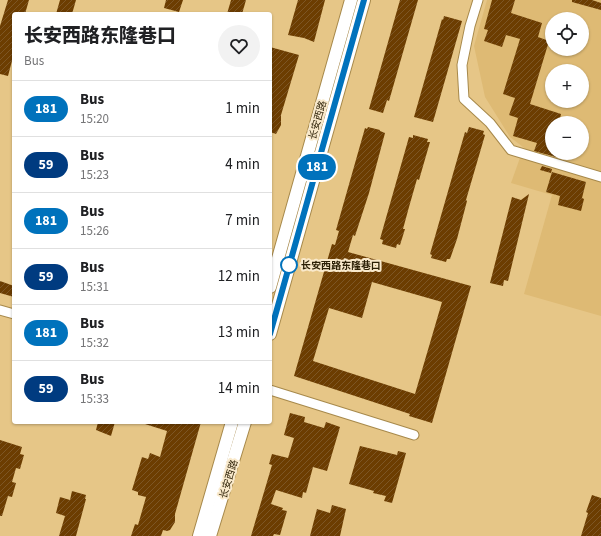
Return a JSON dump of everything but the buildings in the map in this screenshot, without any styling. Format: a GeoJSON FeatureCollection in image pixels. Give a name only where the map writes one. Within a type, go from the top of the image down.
{"type":"FeatureCollection","features":[{"type":"Feature","properties":{"kind":"main road","name":"长安西路"},"geometry":{"type":"LineString","coordinates":[[272,279],[351,0]]}},
{"type":"Feature","properties":{"kind":"main road","name":"长安西路"},"geometry":{"type":"LineString","coordinates":[[272,327],[364,0]]}},
{"type":"Feature","properties":{"kind":"main road","name":"长安西路"},"geometry":{"type":"LineString","coordinates":[[199,536],[231,424]]}},
{"type":"Feature","properties":{"kind":"main road","name":"长安西路"},"geometry":{"type":"LineString","coordinates":[[210,536],[244,424]]}},
{"type":"Feature","properties":{"kind":"street"},"geometry":{"type":"LineString","coordinates":[[478,0],[470,26],[462,64],[464,99],[490,123],[512,150],[601,177]]}},
{"type":"Feature","properties":{"kind":"street"},"geometry":{"type":"LineString","coordinates":[[0,310],[12,313]]}},
{"type":"Feature","properties":{"kind":"street"},"geometry":{"type":"LineString","coordinates":[[272,391],[414,435]]}},
{"type":"Feature","properties":{"kind":"shaded area"},"geometry":{"type":"Polygon","coordinates":[[[487,0],[601,0],[601,174],[553,160],[589,160],[589,116],[545,116],[545,158],[532,154],[510,137],[485,97],[474,46],[487,0]]]}},
{"type":"Feature","properties":{"kind":"shaded area"},"geometry":{"type":"Polygon","coordinates":[[[521,155],[601,179],[601,316],[524,294],[552,195],[511,183],[521,155]]]}},
{"type":"Feature","properties":{"kind":"bus line","name":"181"},"geometry":{"type":"LineString","coordinates":[[272,327],[364,0]]}},
{"type":"Feature","properties":{"kind":"place","name":"长安西路东隆巷口"},"geometry":{"type":"Point","coordinates":[289,265]}}]}
